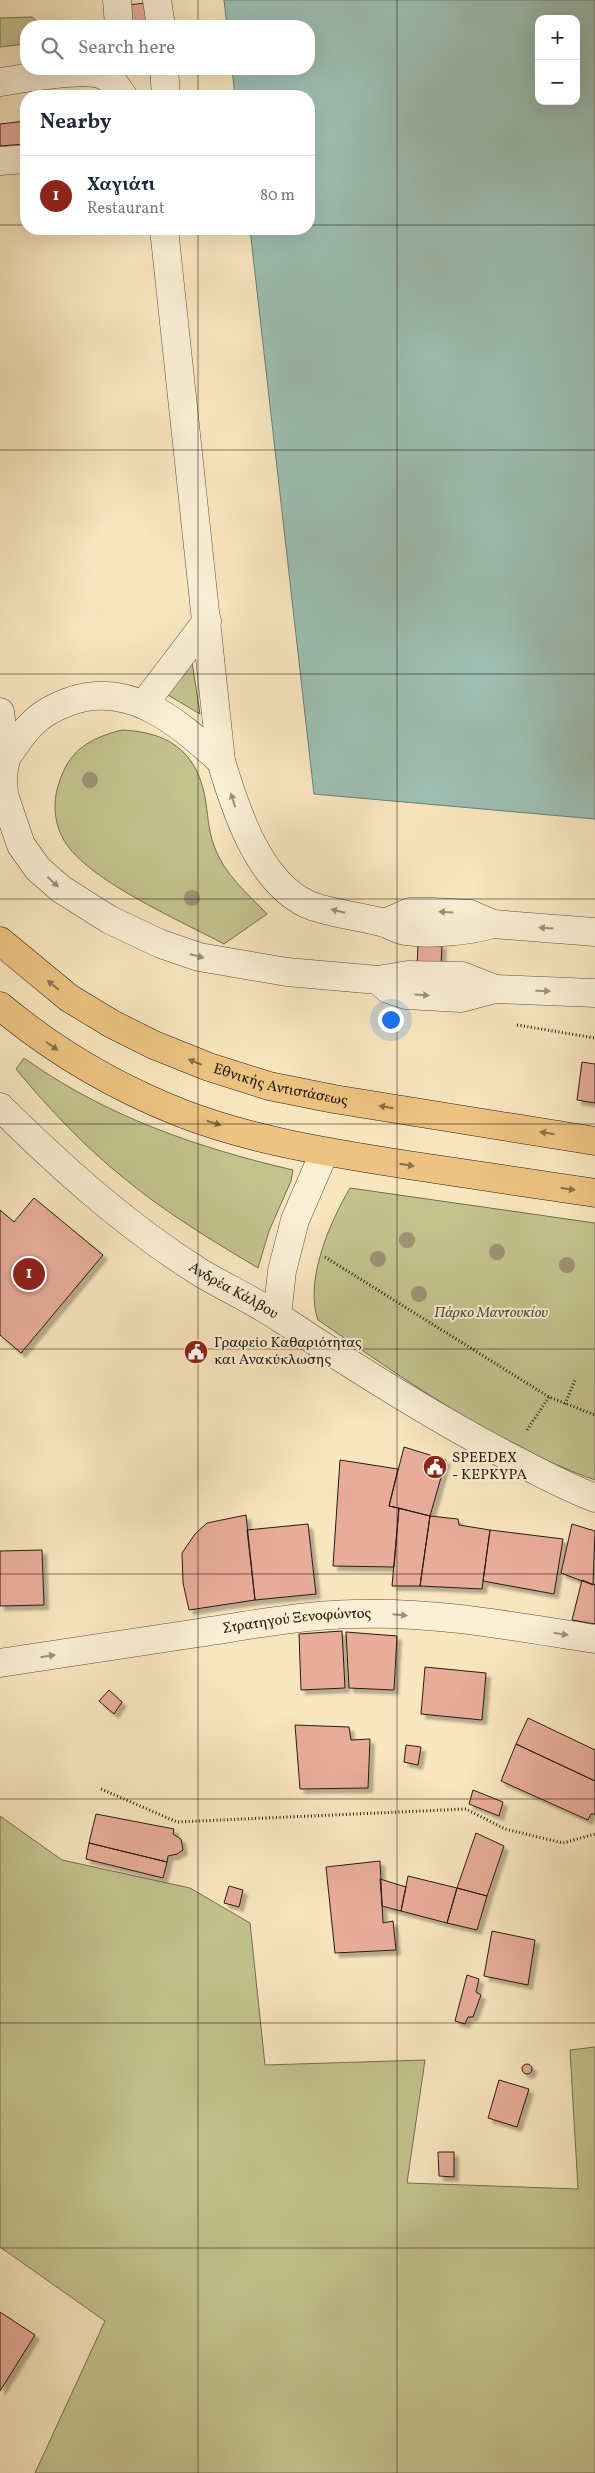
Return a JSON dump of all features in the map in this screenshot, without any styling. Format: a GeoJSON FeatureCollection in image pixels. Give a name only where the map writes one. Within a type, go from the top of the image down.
{"type":"FeatureCollection","features":[{"type":"Feature","properties":{"kind":"main road","name":"Εθνικής Αντιστάσεως"},"geometry":{"type":"LineString","coordinates":[[0,941],[69,998],[112,1024],[154,1045],[208,1067],[269,1086],[325,1097],[595,1140]]}},
{"type":"Feature","properties":{"kind":"main road"},"geometry":{"type":"LineString","coordinates":[[0,1006],[58,1050],[137,1095],[183,1114],[324,1152],[595,1193]]}},
{"type":"Feature","properties":{"kind":"street"},"geometry":{"type":"LineString","coordinates":[[0,82],[56,75]]}},
{"type":"Feature","properties":{"kind":"street"},"geometry":{"type":"LineString","coordinates":[[99,75],[110,79],[118,90]]}},
{"type":"Feature","properties":{"kind":"street"},"geometry":{"type":"LineString","coordinates":[[125,75],[128,90]]}},
{"type":"Feature","properties":{"kind":"street"},"geometry":{"type":"LineString","coordinates":[[164,75],[166,90]]}},
{"type":"Feature","properties":{"kind":"street"},"geometry":{"type":"LineString","coordinates":[[0,161],[20,159]]}},
{"type":"Feature","properties":{"kind":"street"},"geometry":{"type":"LineString","coordinates":[[165,235],[221,761],[237,815],[257,853],[281,884],[307,904],[385,923],[410,912],[433,912],[470,914],[493,924],[595,932]]}},
{"type":"Feature","properties":{"kind":"street"},"geometry":{"type":"LineString","coordinates":[[144,704],[207,621]]}},
{"type":"Feature","properties":{"kind":"street"},"geometry":{"type":"LineString","coordinates":[[6,758],[31,724],[42,714],[78,699],[94,697],[123,698],[144,704],[182,726],[221,761]]}},
{"type":"Feature","properties":{"kind":"street"},"geometry":{"type":"LineString","coordinates":[[0,712],[6,758],[3,775],[4,796],[11,838],[38,869],[60,889],[110,920],[161,944],[199,957],[277,970],[378,980],[388,989],[406,995],[461,998],[494,989],[595,993]]}},
{"type":"Feature","properties":{"kind":"street","name":"Ανδρέα Κάλβου"},"geometry":{"type":"LineString","coordinates":[[0,1107],[54,1160],[130,1223],[200,1272],[277,1316],[357,1370],[443,1422],[563,1486],[595,1498]]}},
{"type":"Feature","properties":{"kind":"street"},"geometry":{"type":"LineString","coordinates":[[277,1316],[282,1271],[295,1220],[324,1152]]}},
{"type":"Feature","properties":{"kind":"street","name":"Στρατηγού Ξενοφώντος"},"geometry":{"type":"LineString","coordinates":[[0,1664],[307,1617],[356,1614],[388,1614],[454,1619],[595,1639]]}},
{"type":"Feature","properties":{"kind":"path"},"geometry":{"type":"LineString","coordinates":[[325,1257],[549,1397],[595,1414]]}},
{"type":"Feature","properties":{"kind":"path"},"geometry":{"type":"LineString","coordinates":[[565,1404],[575,1380]]}},
{"type":"Feature","properties":{"kind":"path"},"geometry":{"type":"LineString","coordinates":[[524,1435],[549,1397]]}},
{"type":"Feature","properties":{"kind":"path"},"geometry":{"type":"LineString","coordinates":[[101,1789],[177,1822],[466,1809],[505,1829],[563,1844],[595,1834]]}},
{"type":"Feature","properties":{"kind":"green space"},"geometry":{"type":"Polygon","coordinates":[[[32,17],[36,20],[20,20],[20,45],[0,47],[0,18],[32,17]]]}},
{"type":"Feature","properties":{"kind":"green space"},"geometry":{"type":"Polygon","coordinates":[[[192,662],[200,714],[168,695],[192,662]]]}},
{"type":"Feature","properties":{"kind":"green space"},"geometry":{"type":"Polygon","coordinates":[[[122,730],[153,735],[166,740],[187,756],[195,767],[201,781],[210,834],[218,856],[237,883],[267,914],[224,944],[117,887],[80,859],[67,845],[59,831],[55,799],[63,772],[69,762],[82,747],[100,737],[122,730]]]}},
{"type":"Feature","properties":{"kind":"green space"},"geometry":{"type":"Polygon","coordinates":[[[24,1058],[55,1079],[87,1097],[153,1128],[222,1151],[293,1170],[291,1181],[269,1231],[258,1268],[173,1215],[125,1179],[96,1154],[54,1113],[16,1069],[24,1058]]]}},
{"type":"Feature","properties":{"kind":"green space","name":"Πάρκο Μαντουκίου"},"geometry":{"type":"Polygon","coordinates":[[[350,1188],[595,1223],[595,1480],[521,1448],[486,1429],[418,1388],[318,1320],[314,1288],[321,1252],[327,1234],[350,1188]]]}},
{"type":"Feature","properties":{"kind":"green space"},"geometry":{"type":"Polygon","coordinates":[[[0,1816],[62,1860],[190,1888],[250,1923],[265,2065],[425,2060],[407,2183],[578,2189],[570,2050],[595,2047],[595,2473],[35,2473],[105,2321],[0,2247],[0,1816]]]}},
{"type":"Feature","properties":{"kind":"water"},"geometry":{"type":"Polygon","coordinates":[[[224,0],[595,0],[595,819],[314,794],[251,235],[315,235],[315,90],[234,90],[233,75],[315,75],[315,20],[226,20],[224,0]]]}},
{"type":"Feature","properties":{"kind":"building"},"geometry":{"type":"Polygon","coordinates":[[[147,3],[149,20],[126,20],[125,5],[147,3]]]}},
{"type":"Feature","properties":{"kind":"building"},"geometry":{"type":"Polygon","coordinates":[[[20,122],[20,144],[0,146],[0,124],[20,122]]]}},
{"type":"Feature","properties":{"kind":"building"},"geometry":{"type":"Polygon","coordinates":[[[418,944],[442,944],[441,967],[417,967],[418,944]]]}},
{"type":"Feature","properties":{"kind":"building"},"geometry":{"type":"Polygon","coordinates":[[[582,1062],[595,1064],[595,1103],[577,1100],[582,1062]]]}},
{"type":"Feature","properties":{"kind":"building"},"geometry":{"type":"Polygon","coordinates":[[[34,1198],[103,1255],[21,1353],[0,1335],[0,1210],[14,1222],[34,1198]]]}},
{"type":"Feature","properties":{"kind":"building"},"geometry":{"type":"Polygon","coordinates":[[[404,1447],[446,1460],[430,1516],[389,1506],[404,1447]]]}},
{"type":"Feature","properties":{"kind":"building"},"geometry":{"type":"Polygon","coordinates":[[[340,1460],[398,1469],[389,1506],[399,1508],[394,1567],[333,1566],[340,1460]]]}},
{"type":"Feature","properties":{"kind":"building"},"geometry":{"type":"Polygon","coordinates":[[[399,1508],[430,1516],[420,1586],[392,1586],[399,1508]]]}},
{"type":"Feature","properties":{"kind":"building"},"geometry":{"type":"Polygon","coordinates":[[[246,1515],[255,1600],[189,1610],[183,1583],[182,1553],[195,1534],[207,1523],[246,1515]]]}},
{"type":"Feature","properties":{"kind":"building"},"geometry":{"type":"Polygon","coordinates":[[[430,1516],[458,1519],[459,1525],[490,1530],[482,1589],[420,1586],[430,1516]]]}},
{"type":"Feature","properties":{"kind":"building"},"geometry":{"type":"Polygon","coordinates":[[[308,1524],[316,1594],[255,1600],[247,1530],[308,1524]]]}},
{"type":"Feature","properties":{"kind":"building"},"geometry":{"type":"Polygon","coordinates":[[[572,1524],[595,1531],[593,1585],[561,1573],[572,1524]]]}},
{"type":"Feature","properties":{"kind":"building"},"geometry":{"type":"Polygon","coordinates":[[[490,1530],[563,1539],[554,1594],[483,1581],[490,1530]]]}},
{"type":"Feature","properties":{"kind":"building"},"geometry":{"type":"Polygon","coordinates":[[[42,1550],[44,1605],[0,1606],[0,1551],[42,1550]]]}},
{"type":"Feature","properties":{"kind":"building"},"geometry":{"type":"Polygon","coordinates":[[[582,1580],[595,1585],[595,1624],[572,1620],[582,1580]]]}},
{"type":"Feature","properties":{"kind":"building"},"geometry":{"type":"Polygon","coordinates":[[[342,1631],[345,1688],[301,1690],[299,1634],[342,1631]]]}},
{"type":"Feature","properties":{"kind":"building"},"geometry":{"type":"Polygon","coordinates":[[[346,1632],[397,1636],[394,1690],[349,1688],[346,1632]]]}},
{"type":"Feature","properties":{"kind":"building"},"geometry":{"type":"Polygon","coordinates":[[[425,1667],[486,1673],[482,1720],[421,1714],[425,1667]]]}},
{"type":"Feature","properties":{"kind":"building"},"geometry":{"type":"Polygon","coordinates":[[[109,1690],[122,1702],[114,1714],[99,1701],[109,1690]]]}},
{"type":"Feature","properties":{"kind":"building"},"geometry":{"type":"Polygon","coordinates":[[[528,1718],[595,1750],[595,1781],[516,1744],[528,1718]]]}},
{"type":"Feature","properties":{"kind":"building"},"geometry":{"type":"Polygon","coordinates":[[[295,1725],[349,1727],[351,1740],[370,1739],[368,1788],[300,1789],[295,1725]]]}},
{"type":"Feature","properties":{"kind":"building"},"geometry":{"type":"Polygon","coordinates":[[[516,1744],[595,1781],[595,1814],[591,1814],[588,1820],[501,1781],[516,1744]]]}},
{"type":"Feature","properties":{"kind":"building"},"geometry":{"type":"Polygon","coordinates":[[[406,1745],[421,1747],[418,1765],[404,1762],[406,1745]]]}},
{"type":"Feature","properties":{"kind":"building"},"geometry":{"type":"Polygon","coordinates":[[[473,1790],[503,1802],[499,1816],[469,1804],[473,1790]]]}},
{"type":"Feature","properties":{"kind":"building"},"geometry":{"type":"Polygon","coordinates":[[[96,1814],[174,1829],[173,1834],[181,1839],[183,1850],[168,1856],[167,1862],[89,1843],[96,1814]]]}},
{"type":"Feature","properties":{"kind":"building"},"geometry":{"type":"Polygon","coordinates":[[[476,1833],[504,1846],[487,1896],[457,1888],[476,1833]]]}},
{"type":"Feature","properties":{"kind":"building"},"geometry":{"type":"Polygon","coordinates":[[[89,1843],[167,1862],[163,1878],[86,1859],[89,1843]]]}},
{"type":"Feature","properties":{"kind":"building"},"geometry":{"type":"Polygon","coordinates":[[[380,1861],[383,1923],[393,1921],[396,1950],[335,1953],[326,1867],[380,1861]]]}},
{"type":"Feature","properties":{"kind":"building"},"geometry":{"type":"Polygon","coordinates":[[[408,1876],[457,1888],[447,1923],[401,1911],[408,1876]]]}},
{"type":"Feature","properties":{"kind":"building"},"geometry":{"type":"Polygon","coordinates":[[[380,1879],[406,1887],[401,1911],[382,1906],[380,1879]]]}},
{"type":"Feature","properties":{"kind":"building"},"geometry":{"type":"Polygon","coordinates":[[[229,1886],[243,1890],[239,1907],[224,1903],[229,1886]]]}},
{"type":"Feature","properties":{"kind":"building"},"geometry":{"type":"Polygon","coordinates":[[[457,1888],[487,1896],[477,1930],[447,1923],[457,1888]]]}},
{"type":"Feature","properties":{"kind":"building"},"geometry":{"type":"Polygon","coordinates":[[[492,1931],[535,1940],[528,1985],[484,1976],[492,1931]]]}},
{"type":"Feature","properties":{"kind":"building"},"geometry":{"type":"Polygon","coordinates":[[[467,1975],[479,1979],[476,1992],[481,1995],[473,2017],[468,2017],[465,2024],[455,2021],[467,1975]]]}},
{"type":"Feature","properties":{"kind":"building"},"geometry":{"type":"Polygon","coordinates":[[[525,2064],[529,2064],[532,2069],[531,2073],[525,2074],[522,2071],[522,2067],[525,2064]]]}},
{"type":"Feature","properties":{"kind":"building"},"geometry":{"type":"Polygon","coordinates":[[[499,2080],[529,2089],[517,2127],[488,2118],[499,2080]]]}},
{"type":"Feature","properties":{"kind":"building"},"geometry":{"type":"Polygon","coordinates":[[[438,2152],[454,2152],[454,2177],[439,2176],[438,2152]]]}},
{"type":"Feature","properties":{"kind":"building"},"geometry":{"type":"Polygon","coordinates":[[[0,2312],[35,2335],[0,2391],[0,2312]]]}},
{"type":"Feature","properties":{"kind":"place","name":"Χαγιάτι"},"geometry":{"type":"Point","coordinates":[29,1274]}},
{"type":"Feature","properties":{"kind":"place","name":"Γραφείο Καθαριότητας και Ανακύκλωσης"},"geometry":{"type":"Point","coordinates":[196,1352]}},
{"type":"Feature","properties":{"kind":"place","name":"SPEEDEX - ΚΕΡΚΥΡΑ"},"geometry":{"type":"Point","coordinates":[435,1467]}}]}
